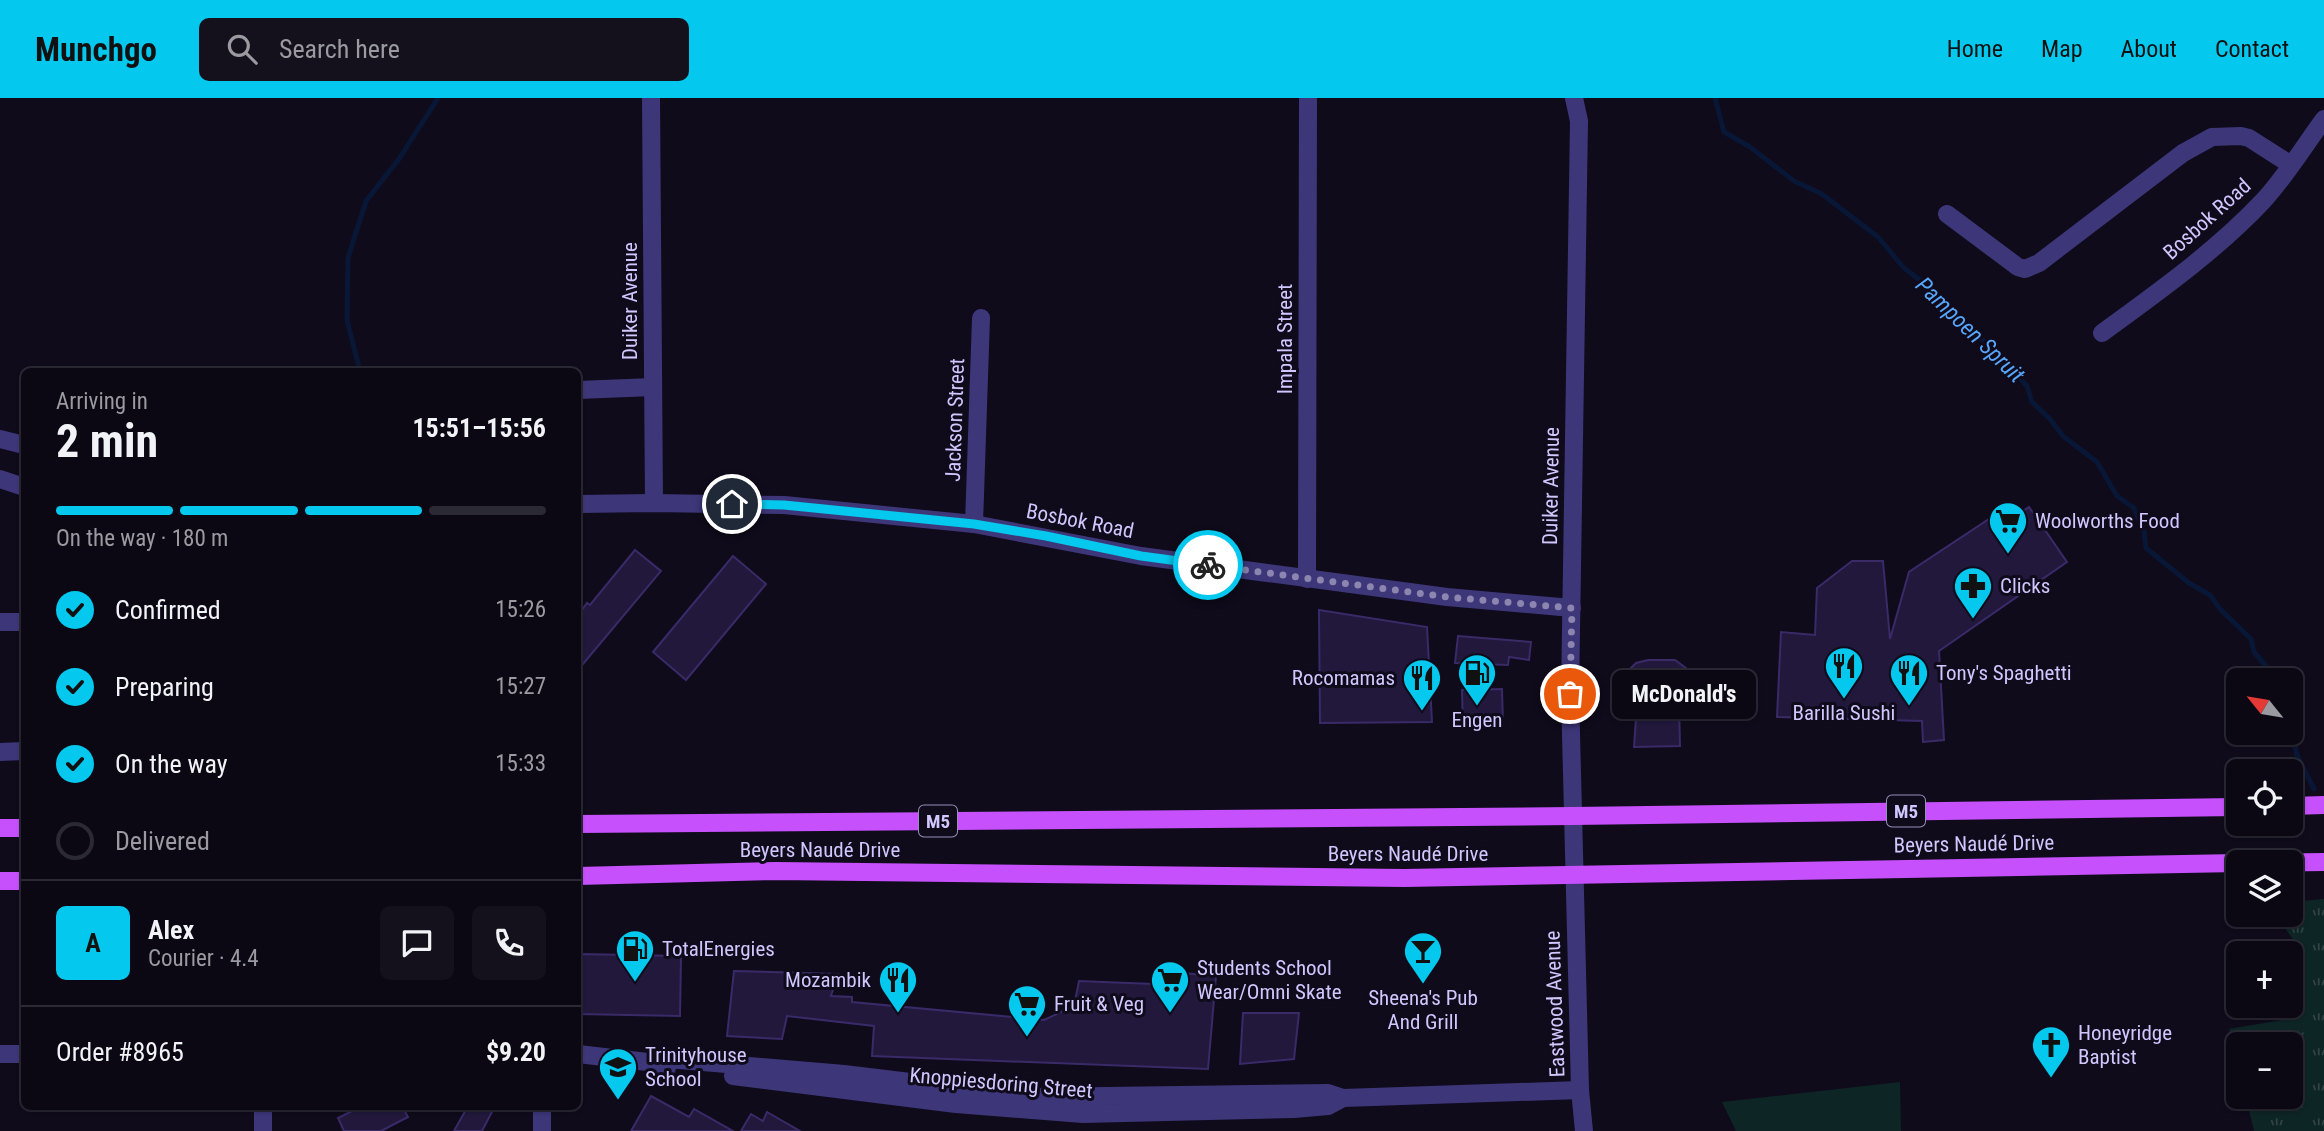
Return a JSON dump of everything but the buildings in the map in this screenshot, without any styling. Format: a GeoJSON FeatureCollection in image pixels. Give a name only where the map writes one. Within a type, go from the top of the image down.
{"type":"FeatureCollection","features":[{"type":"Feature","properties":{"kind":"main road"},"geometry":{"type":"LineString","coordinates":[[2303,806],[2324,805]]}},
{"type":"Feature","properties":{"kind":"main road","name":"Beyers Naudé Drive"},"geometry":{"type":"LineString","coordinates":[[581,824],[1573,816],[2226,807]]}},
{"type":"Feature","properties":{"kind":"main road"},"geometry":{"type":"LineString","coordinates":[[0,828],[21,828]]}},
{"type":"Feature","properties":{"kind":"main road"},"geometry":{"type":"LineString","coordinates":[[2303,862],[2324,862]]}},
{"type":"Feature","properties":{"kind":"main road","name":"Beyers Naudé Drive"},"geometry":{"type":"LineString","coordinates":[[581,876],[776,872],[1405,878],[2226,863]]}},
{"type":"Feature","properties":{"kind":"main road"},"geometry":{"type":"LineString","coordinates":[[0,881],[21,881]]}},
{"type":"Feature","properties":{"kind":"street","name":"Duiker Avenue"},"geometry":{"type":"LineString","coordinates":[[651,98],[654,503]]}},
{"type":"Feature","properties":{"kind":"street","name":"Impala Street"},"geometry":{"type":"LineString","coordinates":[[1307,579],[1308,98]]}},
{"type":"Feature","properties":{"kind":"street","name":"Duiker Avenue"},"geometry":{"type":"LineString","coordinates":[[1573,875],[1570,694],[1579,121],[1574,98]]}},
{"type":"Feature","properties":{"kind":"street","name":"Bosbok Road"},"geometry":{"type":"LineString","coordinates":[[2102,332],[2167,285],[2240,224],[2265,199],[2324,119]]}},
{"type":"Feature","properties":{"kind":"street"},"geometry":{"type":"LineString","coordinates":[[1947,214],[2018,267],[2025,269],[2039,263],[2183,153],[2212,137],[2249,138],[2291,165]]}},
{"type":"Feature","properties":{"kind":"street","name":"Jackson Street"},"geometry":{"type":"LineString","coordinates":[[974,524],[981,317]]}},
{"type":"Feature","properties":{"kind":"street"},"geometry":{"type":"LineString","coordinates":[[581,390],[653,387]]}},
{"type":"Feature","properties":{"kind":"street"},"geometry":{"type":"LineString","coordinates":[[0,439],[21,444]]}},
{"type":"Feature","properties":{"kind":"street"},"geometry":{"type":"LineString","coordinates":[[0,480],[21,485]]}},
{"type":"Feature","properties":{"kind":"street","name":"Bosbok Road"},"geometry":{"type":"LineString","coordinates":[[581,504],[784,505],[974,524],[1141,556],[1447,597],[1572,608]]}},
{"type":"Feature","properties":{"kind":"street"},"geometry":{"type":"LineString","coordinates":[[0,622],[21,622]]}},
{"type":"Feature","properties":{"kind":"street"},"geometry":{"type":"LineString","coordinates":[[0,752],[21,751]]}},
{"type":"Feature","properties":{"kind":"street","name":"Eastwood Avenue"},"geometry":{"type":"LineString","coordinates":[[1573,875],[1580,1090],[1584,1131]]}},
{"type":"Feature","properties":{"kind":"street"},"geometry":{"type":"LineString","coordinates":[[0,1054],[21,1054]]}},
{"type":"Feature","properties":{"kind":"street","name":"Knoppiesdoring Street"},"geometry":{"type":"LineString","coordinates":[[581,1054],[656,1063],[666,1068],[956,1104],[1083,1114],[1294,1109],[1328,1106],[1343,1098],[1580,1090]]}},
{"type":"Feature","properties":{"kind":"street"},"geometry":{"type":"LineString","coordinates":[[263,1110],[263,1131]]}},
{"type":"Feature","properties":{"kind":"street"},"geometry":{"type":"LineString","coordinates":[[542,1110],[542,1131]]}},
{"type":"Feature","properties":{"kind":"green space"},"geometry":{"type":"Polygon","coordinates":[[[2324,899],[2324,1131],[2254,1131],[2249,1109],[2303,1109],[2303,1032],[2230,1032],[2229,1029],[2303,1018],[2303,941],[2293,941],[2284,927],[2303,927],[2303,901],[2324,899]]]}},
{"type":"Feature","properties":{"kind":"green space"},"geometry":{"type":"Polygon","coordinates":[[[1900,1082],[1901,1131],[1736,1131],[1722,1102],[1900,1082]]]}},
{"type":"Feature","properties":{"kind":"waterway","name":"Pampoen Spruit"},"geometry":{"type":"LineString","coordinates":[[359,368],[347,320],[348,258],[366,201],[399,159],[438,98]]}},
{"type":"Feature","properties":{"kind":"waterway","name":"Pampoen Spruit"},"geometry":{"type":"LineString","coordinates":[[1715,98],[1724,132],[1750,147],[1794,181],[1822,194],[1878,237],[1904,268],[1938,294],[1961,328],[1986,342],[2027,386],[2032,402],[2063,436],[2097,462],[2117,496],[2134,508],[2144,532],[2146,548],[2189,583],[2210,595],[2220,609],[2251,639],[2254,652],[2268,668]]}},
{"type":"Feature","properties":{"kind":"waterway","name":"Pampoen Spruit"},"geometry":{"type":"LineString","coordinates":[[2295,746],[2314,789]]}},
{"type":"Feature","properties":{"kind":"way so far"},"geometry":{"type":"LineString","coordinates":[[1208,565],[1447,597],[1572,608],[1570,694]]}},
{"type":"Feature","properties":{"kind":"place","name":"Woolworths Food"},"geometry":{"type":"Point","coordinates":[2008,555]}},
{"type":"Feature","properties":{"kind":"place","name":"Clicks"},"geometry":{"type":"Point","coordinates":[1973,620]}},
{"type":"Feature","properties":{"kind":"place","name":"McDonald's"},"geometry":{"type":"Point","coordinates":[1570,694]}},
{"type":"Feature","properties":{"kind":"place","name":"Barilla Sushi"},"geometry":{"type":"Point","coordinates":[1844,700]}},
{"type":"Feature","properties":{"kind":"place","name":"Engen"},"geometry":{"type":"Point","coordinates":[1477,707]}},
{"type":"Feature","properties":{"kind":"place","name":"Tony's Spaghetti"},"geometry":{"type":"Point","coordinates":[1909,707]}},
{"type":"Feature","properties":{"kind":"place","name":"Rocomamas"},"geometry":{"type":"Point","coordinates":[1422,712]}},
{"type":"Feature","properties":{"kind":"place","name":"TotalEnergies"},"geometry":{"type":"Point","coordinates":[635,983]}},
{"type":"Feature","properties":{"kind":"place","name":"Sheena's Pub And Grill"},"geometry":{"type":"Point","coordinates":[1423,985]}},
{"type":"Feature","properties":{"kind":"place","name":"Mozambik"},"geometry":{"type":"Point","coordinates":[898,1014]}},
{"type":"Feature","properties":{"kind":"place","name":"Students School Wear/Omni Skate"},"geometry":{"type":"Point","coordinates":[1170,1014]}},
{"type":"Feature","properties":{"kind":"place","name":"Fruit & Veg"},"geometry":{"type":"Point","coordinates":[1027,1038]}},
{"type":"Feature","properties":{"kind":"place","name":"Honeyridge Baptist"},"geometry":{"type":"Point","coordinates":[2051,1079]}},
{"type":"Feature","properties":{"kind":"place","name":"Trinityhouse School"},"geometry":{"type":"Point","coordinates":[618,1101]}},
{"type":"Feature","properties":{"kind":"route"},"geometry":{"type":"LineString","coordinates":[[732,504],[784,505],[974,524],[1141,556],[1208,565]]}}]}
